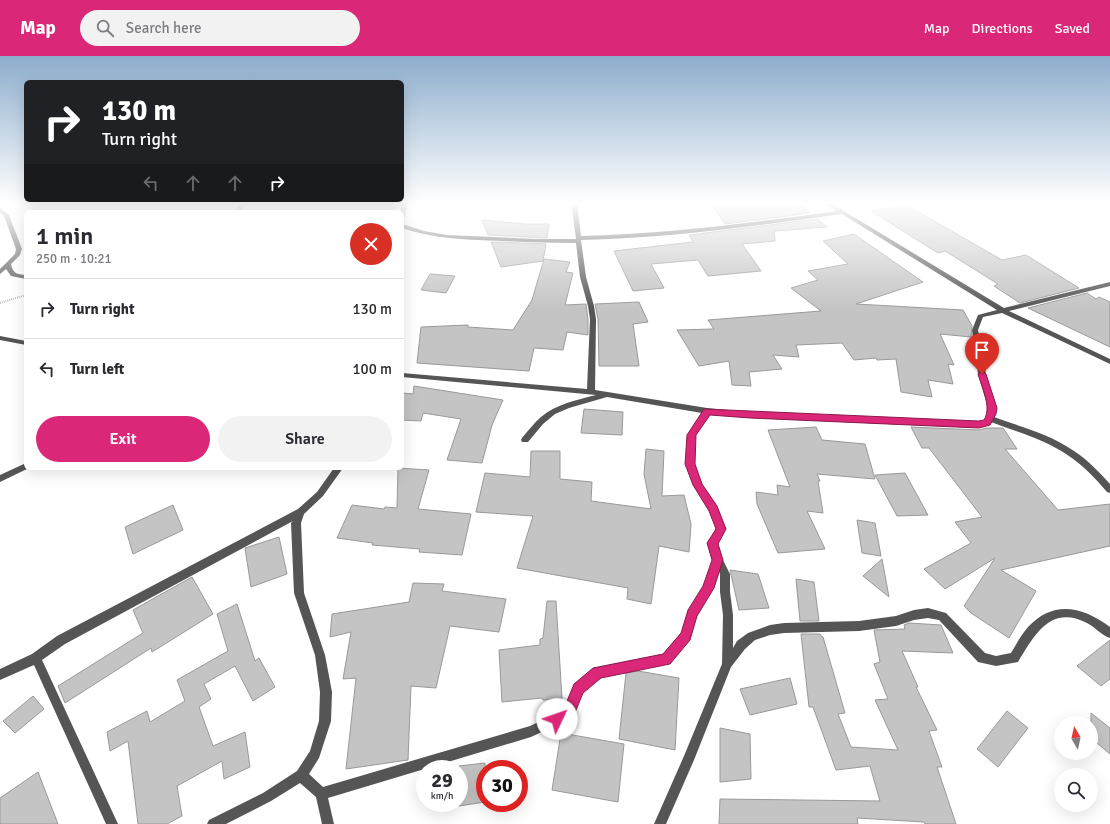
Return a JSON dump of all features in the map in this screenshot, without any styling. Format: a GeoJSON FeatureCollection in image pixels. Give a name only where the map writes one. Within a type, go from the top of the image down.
{"type":"FeatureCollection","features":[{"type":"Feature","properties":{"kind":"street"},"geometry":{"type":"LineString","coordinates":[[0,272],[18,254],[19,248],[15,238]]}},
{"type":"Feature","properties":{"kind":"street"},"geometry":{"type":"LineString","coordinates":[[476,238],[557,242],[605,238]]}},
{"type":"Feature","properties":{"kind":"street"},"geometry":{"type":"LineString","coordinates":[[885,238],[1004,311],[1110,362]]}},
{"type":"Feature","properties":{"kind":"street"},"geometry":{"type":"LineString","coordinates":[[579,239],[583,277],[592,312],[591,392]]}},
{"type":"Feature","properties":{"kind":"street"},"geometry":{"type":"LineString","coordinates":[[8,264],[11,275],[24,277]]}},
{"type":"Feature","properties":{"kind":"street"},"geometry":{"type":"LineString","coordinates":[[404,375],[591,392],[708,411],[750,415],[862,419],[956,425],[987,423],[990,419],[992,408],[982,374],[975,330],[980,316],[1110,284]]}},
{"type":"Feature","properties":{"kind":"street"},"geometry":{"type":"LineString","coordinates":[[0,338],[24,343]]}},
{"type":"Feature","properties":{"kind":"street"},"geometry":{"type":"LineString","coordinates":[[525,440],[540,422],[552,413],[577,402],[608,394]]}},
{"type":"Feature","properties":{"kind":"street"},"geometry":{"type":"LineString","coordinates":[[708,411],[692,435],[690,464],[698,485],[714,509],[721,529],[713,543],[718,560],[725,574],[725,592],[728,615],[727,664]]}},
{"type":"Feature","properties":{"kind":"street"},"geometry":{"type":"LineString","coordinates":[[990,419],[1046,439],[1070,452],[1092,470],[1110,490]]}},
{"type":"Feature","properties":{"kind":"street"},"geometry":{"type":"LineString","coordinates":[[0,479],[24,467]]}},
{"type":"Feature","properties":{"kind":"street"},"geometry":{"type":"LineString","coordinates":[[0,675],[36,658],[61,640],[301,512],[320,494],[338,470]]}},
{"type":"Feature","properties":{"kind":"street"},"geometry":{"type":"LineString","coordinates":[[213,824],[267,797],[300,775],[315,754],[325,721],[326,692],[320,655],[299,593],[296,523],[301,512]]}},
{"type":"Feature","properties":{"kind":"street"},"geometry":{"type":"LineString","coordinates":[[321,794],[531,731],[557,719],[569,711],[578,689],[598,672],[666,659],[686,636],[692,614],[708,588],[718,560]]}},
{"type":"Feature","properties":{"kind":"street"},"geometry":{"type":"LineString","coordinates":[[660,824],[727,664],[741,645],[752,636],[770,630],[784,628],[859,626],[896,622],[914,615],[928,613],[942,616],[982,658],[996,661],[1014,658],[1030,632],[1052,614],[1065,612],[1080,614],[1101,625],[1110,633]]}},
{"type":"Feature","properties":{"kind":"street"},"geometry":{"type":"LineString","coordinates":[[36,658],[112,824]]}},
{"type":"Feature","properties":{"kind":"street"},"geometry":{"type":"LineString","coordinates":[[300,775],[321,794],[328,824]]}},
{"type":"Feature","properties":{"kind":"path"},"geometry":{"type":"LineString","coordinates":[[0,303],[24,296]]}},
{"type":"Feature","properties":{"kind":"building"},"geometry":{"type":"Polygon","coordinates":[[[691,238],[775,238],[775,241],[742,244],[761,271],[708,276],[698,260],[651,264],[664,288],[633,291],[614,251],[693,242],[691,238]]]}},
{"type":"Feature","properties":{"kind":"building"},"geometry":{"type":"Polygon","coordinates":[[[837,238],[860,238],[923,282],[856,304],[963,310],[972,326],[971,337],[940,334],[954,365],[948,364],[953,384],[928,380],[932,397],[901,392],[896,359],[877,360],[876,358],[854,360],[842,343],[796,345],[799,357],[773,355],[782,369],[749,372],[751,386],[732,385],[729,361],[699,366],[677,330],[714,329],[708,320],[821,311],[791,288],[818,280],[808,271],[848,264],[823,241],[837,238]]]}},
{"type":"Feature","properties":{"kind":"building"},"geometry":{"type":"Polygon","coordinates":[[[914,238],[964,238],[1002,260],[1026,255],[1079,288],[1020,303],[994,286],[998,284],[945,251],[938,253],[914,238]]]}},
{"type":"Feature","properties":{"kind":"building"},"geometry":{"type":"Polygon","coordinates":[[[491,242],[546,244],[543,261],[501,267],[491,242]]]}},
{"type":"Feature","properties":{"kind":"building"},"geometry":{"type":"Polygon","coordinates":[[[544,259],[570,262],[566,272],[573,273],[565,305],[586,304],[588,335],[567,332],[563,350],[534,348],[529,371],[417,363],[421,327],[468,325],[468,327],[513,330],[532,300],[544,259]]]}},
{"type":"Feature","properties":{"kind":"building"},"geometry":{"type":"Polygon","coordinates":[[[430,274],[455,276],[446,293],[421,290],[430,274]]]}},
{"type":"Feature","properties":{"kind":"building"},"geometry":{"type":"Polygon","coordinates":[[[1087,293],[1096,299],[1099,297],[1110,302],[1110,347],[1028,308],[1087,293]]]}},
{"type":"Feature","properties":{"kind":"building"},"geometry":{"type":"Polygon","coordinates":[[[639,302],[648,322],[633,324],[639,366],[599,366],[598,319],[595,304],[639,302]]]}},
{"type":"Feature","properties":{"kind":"building"},"geometry":{"type":"Polygon","coordinates":[[[414,386],[503,400],[492,425],[482,463],[447,460],[461,419],[423,413],[421,421],[404,420],[404,393],[413,394],[414,386]]]}},
{"type":"Feature","properties":{"kind":"building"},"geometry":{"type":"Polygon","coordinates":[[[584,409],[623,412],[622,435],[581,433],[584,409]]]}},
{"type":"Feature","properties":{"kind":"building"},"geometry":{"type":"Polygon","coordinates":[[[816,427],[822,440],[865,444],[875,479],[817,474],[820,481],[818,481],[823,513],[807,511],[825,549],[778,553],[757,504],[756,492],[778,495],[777,485],[790,487],[768,430],[816,427]]]}},
{"type":"Feature","properties":{"kind":"building"},"geometry":{"type":"Polygon","coordinates":[[[911,427],[979,430],[986,428],[1003,428],[1017,449],[1005,449],[1058,510],[1110,504],[1110,546],[1001,570],[1036,591],[1009,638],[971,613],[964,606],[995,558],[945,589],[924,569],[971,543],[955,522],[982,517],[929,448],[922,448],[911,427]]]}},
{"type":"Feature","properties":{"kind":"building"},"geometry":{"type":"Polygon","coordinates":[[[646,449],[664,451],[662,496],[684,495],[691,524],[689,552],[659,546],[651,604],[627,599],[628,588],[517,568],[533,516],[476,512],[485,473],[530,477],[531,451],[560,451],[560,479],[592,482],[591,501],[651,509],[644,474],[646,449]]]}},
{"type":"Feature","properties":{"kind":"building"},"geometry":{"type":"Polygon","coordinates":[[[404,468],[429,470],[418,509],[471,514],[462,555],[419,552],[420,549],[372,545],[373,543],[337,538],[352,505],[384,509],[385,507],[397,508],[398,470],[404,470],[404,468]]]}},
{"type":"Feature","properties":{"kind":"building"},"geometry":{"type":"Polygon","coordinates":[[[905,473],[928,515],[897,516],[875,475],[905,473]]]}},
{"type":"Feature","properties":{"kind":"building"},"geometry":{"type":"Polygon","coordinates":[[[173,505],[183,530],[133,554],[125,527],[173,505]]]}},
{"type":"Feature","properties":{"kind":"building"},"geometry":{"type":"Polygon","coordinates":[[[857,520],[875,523],[881,556],[862,553],[857,520]]]}},
{"type":"Feature","properties":{"kind":"building"},"geometry":{"type":"Polygon","coordinates":[[[279,537],[287,574],[251,587],[245,548],[279,537]]]}},
{"type":"Feature","properties":{"kind":"building"},"geometry":{"type":"Polygon","coordinates":[[[882,559],[889,597],[863,576],[882,559]]]}},
{"type":"Feature","properties":{"kind":"building"},"geometry":{"type":"Polygon","coordinates":[[[730,570],[758,574],[769,608],[739,610],[730,570]]]}},
{"type":"Feature","properties":{"kind":"building"},"geometry":{"type":"Polygon","coordinates":[[[192,577],[213,614],[152,652],[151,648],[65,703],[58,686],[143,633],[133,610],[192,577]]]}},
{"type":"Feature","properties":{"kind":"building"},"geometry":{"type":"Polygon","coordinates":[[[796,579],[814,582],[819,621],[800,621],[796,579]]]}},
{"type":"Feature","properties":{"kind":"building"},"geometry":{"type":"Polygon","coordinates":[[[413,583],[444,584],[442,591],[506,599],[499,632],[450,626],[436,688],[411,686],[408,760],[346,769],[356,678],[343,679],[351,632],[330,637],[332,614],[409,602],[413,583]]]}},
{"type":"Feature","properties":{"kind":"building"},"geometry":{"type":"Polygon","coordinates":[[[547,601],[556,601],[562,699],[543,700],[542,698],[502,702],[499,650],[540,645],[540,639],[543,638],[547,601]]]}},
{"type":"Feature","properties":{"kind":"building"},"geometry":{"type":"Polygon","coordinates":[[[237,604],[255,661],[259,658],[275,687],[253,701],[235,666],[204,684],[211,699],[199,707],[213,746],[245,732],[250,767],[224,779],[222,761],[177,786],[182,816],[167,824],[138,824],[128,741],[110,751],[107,732],[147,711],[150,722],[185,701],[177,680],[228,651],[217,614],[237,604]]]}},
{"type":"Feature","properties":{"kind":"building"},"geometry":{"type":"Polygon","coordinates":[[[909,623],[941,625],[953,653],[902,651],[918,687],[916,687],[937,730],[929,731],[942,767],[937,767],[956,824],[925,824],[924,822],[857,818],[858,824],[719,824],[720,799],[880,801],[870,766],[836,770],[813,707],[809,707],[801,634],[820,634],[823,637],[845,713],[838,714],[851,747],[898,750],[875,700],[888,699],[874,664],[880,662],[874,630],[905,629],[904,625],[909,623]]]}},
{"type":"Feature","properties":{"kind":"building"},"geometry":{"type":"Polygon","coordinates":[[[1110,640],[1110,679],[1101,686],[1077,666],[1110,640]]]}},
{"type":"Feature","properties":{"kind":"building"},"geometry":{"type":"Polygon","coordinates":[[[638,671],[679,678],[675,750],[619,739],[626,673],[638,671]]]}},
{"type":"Feature","properties":{"kind":"building"},"geometry":{"type":"Polygon","coordinates":[[[790,678],[797,704],[750,715],[740,689],[790,678]]]}},
{"type":"Feature","properties":{"kind":"building"},"geometry":{"type":"Polygon","coordinates":[[[33,696],[44,709],[15,733],[3,721],[33,696]]]}},
{"type":"Feature","properties":{"kind":"building"},"geometry":{"type":"Polygon","coordinates":[[[1007,711],[1028,728],[998,767],[977,749],[1007,711]]]}},
{"type":"Feature","properties":{"kind":"building"},"geometry":{"type":"Polygon","coordinates":[[[1098,719],[1110,728],[1110,754],[1098,744],[1098,719]]]}},
{"type":"Feature","properties":{"kind":"building"},"geometry":{"type":"Polygon","coordinates":[[[720,728],[750,734],[751,779],[720,782],[720,728]]]}},
{"type":"Feature","properties":{"kind":"building"},"geometry":{"type":"Polygon","coordinates":[[[561,733],[624,744],[618,802],[552,790],[561,733]]]}},
{"type":"Feature","properties":{"kind":"building"},"geometry":{"type":"Polygon","coordinates":[[[476,764],[476,803],[468,805],[468,765],[476,764]]]}},
{"type":"Feature","properties":{"kind":"building"},"geometry":{"type":"Polygon","coordinates":[[[38,772],[58,824],[0,824],[0,798],[38,772]]]}},
{"type":"Feature","properties":{"kind":"route"},"geometry":{"type":"LineString","coordinates":[[557,719],[569,711],[578,689],[598,672],[642,665],[666,659],[686,636],[692,614],[708,588],[718,560],[713,543],[721,529],[714,509],[698,485],[690,464],[692,435],[708,411],[750,415],[862,419],[956,425],[987,423],[992,414],[992,408],[982,374]]}}]}
